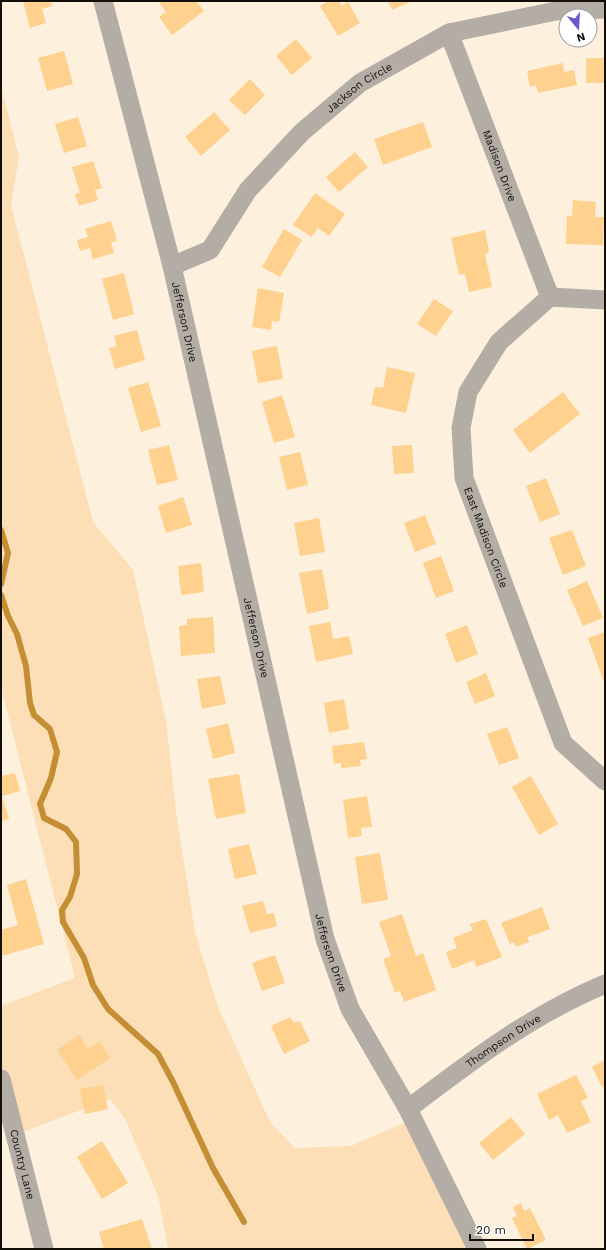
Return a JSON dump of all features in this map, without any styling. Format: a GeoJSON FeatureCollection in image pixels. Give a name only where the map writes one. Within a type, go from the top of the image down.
{"type":"FeatureCollection","features":[{"type":"Feature","properties":{"kind":"street","name":"Jefferson Drive"},"geometry":{"type":"LineString","coordinates":[[103,1],[172,266],[325,939],[350,1009],[408,1109],[476,1249]]}},
{"type":"Feature","properties":{"kind":"street","name":"Jackson Circle"},"geometry":{"type":"LineString","coordinates":[[172,266],[210,250],[248,190],[302,132],[360,83],[449,33],[556,11],[605,9]]}},
{"type":"Feature","properties":{"kind":"street","name":"Madison Drive"},"geometry":{"type":"LineString","coordinates":[[449,33],[550,297]]}},
{"type":"Feature","properties":{"kind":"street"},"geometry":{"type":"LineString","coordinates":[[550,297],[605,300]]}},
{"type":"Feature","properties":{"kind":"street","name":"East Madison Circle"},"geometry":{"type":"LineString","coordinates":[[550,297],[499,342],[468,392],[461,428],[464,478],[563,743],[605,781]]}},
{"type":"Feature","properties":{"kind":"street","name":"Thompson Drive"},"geometry":{"type":"LineString","coordinates":[[408,1109],[474,1059],[522,1026],[576,996],[605,984]]}},
{"type":"Feature","properties":{"kind":"street","name":"Country Lane"},"geometry":{"type":"LineString","coordinates":[[1,1079],[44,1249]]}},
{"type":"Feature","properties":{"kind":"shaded area"},"geometry":{"type":"Polygon","coordinates":[[[1,86],[19,157],[11,205],[93,522],[133,570],[166,721],[177,819],[195,932],[218,1007],[270,1122],[295,1148],[351,1146],[413,1119],[477,1249],[168,1249],[158,1196],[125,1119],[110,1099],[15,1135],[1,1079],[1,1006],[75,978],[1,687],[1,86]]]}},
{"type":"Feature","properties":{"kind":"building"},"geometry":{"type":"Polygon","coordinates":[[[23,1],[50,1],[52,6],[42,9],[46,23],[30,28],[23,1]]]}},
{"type":"Feature","properties":{"kind":"building"},"geometry":{"type":"Polygon","coordinates":[[[158,1],[196,1],[204,11],[172,35],[159,17],[166,12],[158,1]]]}},
{"type":"Feature","properties":{"kind":"building"},"geometry":{"type":"Polygon","coordinates":[[[329,1],[339,1],[342,6],[348,2],[360,23],[338,36],[320,6],[329,1]]]}},
{"type":"Feature","properties":{"kind":"building"},"geometry":{"type":"Polygon","coordinates":[[[388,1],[412,1],[392,10],[388,1]]]}},
{"type":"Feature","properties":{"kind":"building"},"geometry":{"type":"Polygon","coordinates":[[[296,39],[312,58],[292,75],[276,56],[296,39]]]}},
{"type":"Feature","properties":{"kind":"building"},"geometry":{"type":"Polygon","coordinates":[[[64,51],[73,84],[47,91],[38,58],[64,51]]]}},
{"type":"Feature","properties":{"kind":"building"},"geometry":{"type":"Polygon","coordinates":[[[586,58],[605,58],[605,83],[586,83],[586,58]]]}},
{"type":"Feature","properties":{"kind":"building"},"geometry":{"type":"Polygon","coordinates":[[[563,63],[564,72],[574,70],[577,85],[538,93],[536,85],[530,87],[527,71],[563,63]]]}},
{"type":"Feature","properties":{"kind":"building"},"geometry":{"type":"Polygon","coordinates":[[[250,79],[265,95],[245,115],[229,100],[250,79]]]}},
{"type":"Feature","properties":{"kind":"building"},"geometry":{"type":"Polygon","coordinates":[[[214,112],[230,130],[201,156],[185,137],[214,112]]]}},
{"type":"Feature","properties":{"kind":"building"},"geometry":{"type":"Polygon","coordinates":[[[78,117],[87,146],[64,153],[55,124],[78,117]]]}},
{"type":"Feature","properties":{"kind":"building"},"geometry":{"type":"Polygon","coordinates":[[[423,122],[432,147],[383,165],[374,139],[423,122]]]}},
{"type":"Feature","properties":{"kind":"building"},"geometry":{"type":"Polygon","coordinates":[[[355,152],[368,167],[339,192],[326,177],[355,152]]]}},
{"type":"Feature","properties":{"kind":"building"},"geometry":{"type":"Polygon","coordinates":[[[93,161],[102,188],[95,190],[98,200],[79,206],[75,194],[80,193],[72,167],[93,161]]]}},
{"type":"Feature","properties":{"kind":"building"},"geometry":{"type":"Polygon","coordinates":[[[315,193],[345,214],[329,236],[318,228],[311,237],[293,225],[315,193]]]}},
{"type":"Feature","properties":{"kind":"building"},"geometry":{"type":"Polygon","coordinates":[[[573,200],[596,202],[595,217],[604,217],[603,245],[566,244],[567,216],[572,216],[573,200]]]}},
{"type":"Feature","properties":{"kind":"building"},"geometry":{"type":"Polygon","coordinates":[[[111,221],[117,241],[111,242],[114,253],[93,259],[90,248],[80,251],[77,240],[88,237],[85,229],[111,221]]]}},
{"type":"Feature","properties":{"kind":"building"},"geometry":{"type":"Polygon","coordinates":[[[284,229],[302,240],[280,277],[262,267],[284,229]]]}},
{"type":"Feature","properties":{"kind":"building"},"geometry":{"type":"Polygon","coordinates":[[[485,230],[489,252],[485,254],[492,287],[469,292],[465,274],[459,275],[451,238],[485,230]]]}},
{"type":"Feature","properties":{"kind":"building"},"geometry":{"type":"Polygon","coordinates":[[[124,273],[134,314],[113,320],[102,279],[124,273]]]}},
{"type":"Feature","properties":{"kind":"building"},"geometry":{"type":"Polygon","coordinates":[[[258,288],[284,293],[279,322],[272,321],[271,330],[252,327],[258,288]]]}},
{"type":"Feature","properties":{"kind":"building"},"geometry":{"type":"Polygon","coordinates":[[[434,299],[453,311],[436,336],[417,324],[434,299]]]}},
{"type":"Feature","properties":{"kind":"building"},"geometry":{"type":"Polygon","coordinates":[[[137,330],[145,360],[115,369],[109,348],[117,346],[114,336],[137,330]]]}},
{"type":"Feature","properties":{"kind":"building"},"geometry":{"type":"Polygon","coordinates":[[[277,346],[283,379],[258,383],[252,351],[277,346]]]}},
{"type":"Feature","properties":{"kind":"building"},"geometry":{"type":"Polygon","coordinates":[[[387,367],[415,373],[406,413],[371,405],[375,387],[383,388],[387,367]]]}},
{"type":"Feature","properties":{"kind":"building"},"geometry":{"type":"Polygon","coordinates":[[[148,382],[161,426],[141,432],[128,388],[148,382]]]}},
{"type":"Feature","properties":{"kind":"building"},"geometry":{"type":"Polygon","coordinates":[[[563,392],[580,414],[530,453],[513,430],[563,392]]]}},
{"type":"Feature","properties":{"kind":"building"},"geometry":{"type":"Polygon","coordinates":[[[282,395],[295,437],[274,443],[262,402],[282,395]]]}},
{"type":"Feature","properties":{"kind":"building"},"geometry":{"type":"Polygon","coordinates":[[[169,445],[178,480],[157,485],[148,450],[169,445]]]}},
{"type":"Feature","properties":{"kind":"building"},"geometry":{"type":"Polygon","coordinates":[[[412,445],[414,473],[394,474],[392,446],[412,445]]]}},
{"type":"Feature","properties":{"kind":"building"},"geometry":{"type":"Polygon","coordinates":[[[300,452],[308,485],[287,490],[279,457],[300,452]]]}},
{"type":"Feature","properties":{"kind":"building"},"geometry":{"type":"Polygon","coordinates":[[[546,478],[560,514],[540,522],[526,486],[546,478]]]}},
{"type":"Feature","properties":{"kind":"building"},"geometry":{"type":"Polygon","coordinates":[[[183,497],[192,525],[166,533],[158,506],[183,497]]]}},
{"type":"Feature","properties":{"kind":"building"},"geometry":{"type":"Polygon","coordinates":[[[425,515],[436,544],[415,552],[404,523],[425,515]]]}},
{"type":"Feature","properties":{"kind":"building"},"geometry":{"type":"Polygon","coordinates":[[[319,518],[325,552],[300,556],[294,523],[319,518]]]}},
{"type":"Feature","properties":{"kind":"building"},"geometry":{"type":"Polygon","coordinates":[[[572,530],[586,566],[563,575],[549,538],[572,530]]]}},
{"type":"Feature","properties":{"kind":"building"},"geometry":{"type":"Polygon","coordinates":[[[441,556],[454,591],[436,598],[423,563],[441,556]]]}},
{"type":"Feature","properties":{"kind":"building"},"geometry":{"type":"Polygon","coordinates":[[[201,563],[204,592],[181,595],[178,566],[201,563]]]}},
{"type":"Feature","properties":{"kind":"building"},"geometry":{"type":"Polygon","coordinates":[[[322,569],[329,609],[307,614],[299,573],[322,569]]]}},
{"type":"Feature","properties":{"kind":"building"},"geometry":{"type":"Polygon","coordinates":[[[587,581],[603,618],[583,626],[567,590],[587,581]]]}},
{"type":"Feature","properties":{"kind":"building"},"geometry":{"type":"Polygon","coordinates":[[[213,617],[215,653],[181,656],[179,626],[187,625],[187,619],[213,617]]]}},
{"type":"Feature","properties":{"kind":"building"},"geometry":{"type":"Polygon","coordinates":[[[330,622],[333,639],[349,636],[353,654],[316,662],[309,626],[330,622]]]}},
{"type":"Feature","properties":{"kind":"building"},"geometry":{"type":"Polygon","coordinates":[[[467,625],[478,654],[456,663],[445,634],[467,625]]]}},
{"type":"Feature","properties":{"kind":"building"},"geometry":{"type":"Polygon","coordinates":[[[605,632],[605,685],[588,638],[605,632]]]}},
{"type":"Feature","properties":{"kind":"building"},"geometry":{"type":"Polygon","coordinates":[[[486,673],[495,696],[475,704],[466,682],[486,673]]]}},
{"type":"Feature","properties":{"kind":"building"},"geometry":{"type":"Polygon","coordinates":[[[220,676],[226,704],[202,709],[197,679],[220,676]]]}},
{"type":"Feature","properties":{"kind":"building"},"geometry":{"type":"Polygon","coordinates":[[[344,699],[349,729],[329,733],[324,703],[344,699]]]}},
{"type":"Feature","properties":{"kind":"building"},"geometry":{"type":"Polygon","coordinates":[[[228,723],[235,753],[213,759],[206,729],[228,723]]]}},
{"type":"Feature","properties":{"kind":"building"},"geometry":{"type":"Polygon","coordinates":[[[507,727],[519,758],[499,765],[487,734],[507,727]]]}},
{"type":"Feature","properties":{"kind":"building"},"geometry":{"type":"Polygon","coordinates":[[[364,742],[367,759],[360,760],[361,766],[341,768],[341,763],[334,764],[332,746],[364,742]]]}},
{"type":"Feature","properties":{"kind":"building"},"geometry":{"type":"Polygon","coordinates":[[[15,773],[20,791],[2,796],[9,819],[1,821],[1,776],[15,773]]]}},
{"type":"Feature","properties":{"kind":"building"},"geometry":{"type":"Polygon","coordinates":[[[239,774],[246,813],[216,819],[208,779],[239,774]]]}},
{"type":"Feature","properties":{"kind":"building"},"geometry":{"type":"Polygon","coordinates":[[[531,776],[558,824],[539,835],[512,787],[531,776]]]}},
{"type":"Feature","properties":{"kind":"building"},"geometry":{"type":"Polygon","coordinates":[[[367,796],[372,827],[361,828],[362,836],[348,838],[343,800],[367,796]]]}},
{"type":"Feature","properties":{"kind":"building"},"geometry":{"type":"Polygon","coordinates":[[[249,844],[257,874],[235,879],[228,849],[249,844]]]}},
{"type":"Feature","properties":{"kind":"building"},"geometry":{"type":"Polygon","coordinates":[[[380,853],[388,900],[362,904],[355,857],[380,853]]]}},
{"type":"Feature","properties":{"kind":"building"},"geometry":{"type":"Polygon","coordinates":[[[26,879],[44,944],[1,956],[1,930],[18,925],[7,885],[26,879]]]}},
{"type":"Feature","properties":{"kind":"building"},"geometry":{"type":"Polygon","coordinates":[[[263,901],[267,914],[274,913],[277,926],[250,933],[242,906],[263,901]]]}},
{"type":"Feature","properties":{"kind":"building"},"geometry":{"type":"Polygon","coordinates":[[[542,907],[550,929],[528,937],[529,942],[516,947],[514,942],[510,944],[501,923],[542,907]]]}},
{"type":"Feature","properties":{"kind":"building"},"geometry":{"type":"Polygon","coordinates":[[[402,914],[416,956],[423,953],[436,990],[404,1002],[400,991],[395,993],[383,959],[391,956],[379,922],[402,914]]]}},
{"type":"Feature","properties":{"kind":"building"},"geometry":{"type":"Polygon","coordinates":[[[486,919],[502,957],[476,967],[474,960],[452,969],[446,952],[457,948],[453,938],[473,930],[470,924],[486,919]]]}},
{"type":"Feature","properties":{"kind":"building"},"geometry":{"type":"Polygon","coordinates":[[[275,955],[285,983],[262,991],[252,963],[275,955]]]}},
{"type":"Feature","properties":{"kind":"building"},"geometry":{"type":"Polygon","coordinates":[[[290,1017],[294,1023],[300,1021],[310,1041],[284,1054],[271,1026],[290,1017]]]}},
{"type":"Feature","properties":{"kind":"building"},"geometry":{"type":"Polygon","coordinates":[[[79,1035],[88,1049],[100,1041],[110,1058],[77,1080],[57,1050],[79,1035]]]}},
{"type":"Feature","properties":{"kind":"building"},"geometry":{"type":"Polygon","coordinates":[[[605,1060],[605,1086],[602,1087],[592,1067],[605,1060]]]}},
{"type":"Feature","properties":{"kind":"building"},"geometry":{"type":"Polygon","coordinates":[[[576,1075],[588,1098],[581,1101],[591,1122],[567,1133],[558,1115],[549,1120],[537,1094],[576,1075]]]}},
{"type":"Feature","properties":{"kind":"building"},"geometry":{"type":"Polygon","coordinates":[[[103,1085],[108,1109],[85,1114],[80,1089],[103,1085]]]}},
{"type":"Feature","properties":{"kind":"building"},"geometry":{"type":"Polygon","coordinates":[[[511,1117],[525,1134],[493,1160],[479,1143],[511,1117]]]}},
{"type":"Feature","properties":{"kind":"building"},"geometry":{"type":"Polygon","coordinates":[[[102,1141],[128,1183],[102,1199],[77,1157],[102,1141]]]}},
{"type":"Feature","properties":{"kind":"building"},"geometry":{"type":"Polygon","coordinates":[[[521,1203],[524,1211],[530,1208],[546,1240],[527,1249],[512,1218],[517,1216],[513,1207],[521,1203]]]}},
{"type":"Feature","properties":{"kind":"building"},"geometry":{"type":"Polygon","coordinates":[[[142,1219],[152,1249],[104,1249],[99,1232],[142,1219]]]}},
{"type":"Feature","properties":{"kind":"waterway"},"geometry":{"type":"LineString","coordinates":[[1,530],[8,553],[1,584]]}},
{"type":"Feature","properties":{"kind":"waterway"},"geometry":{"type":"LineString","coordinates":[[1,595],[8,616],[17,634],[26,666],[30,703],[34,715],[50,729],[57,752],[51,778],[40,804],[44,818],[66,829],[76,842],[77,874],[70,897],[62,910],[63,922],[84,958],[93,985],[108,1009],[158,1054],[173,1082],[213,1168],[244,1222]]}}]}
